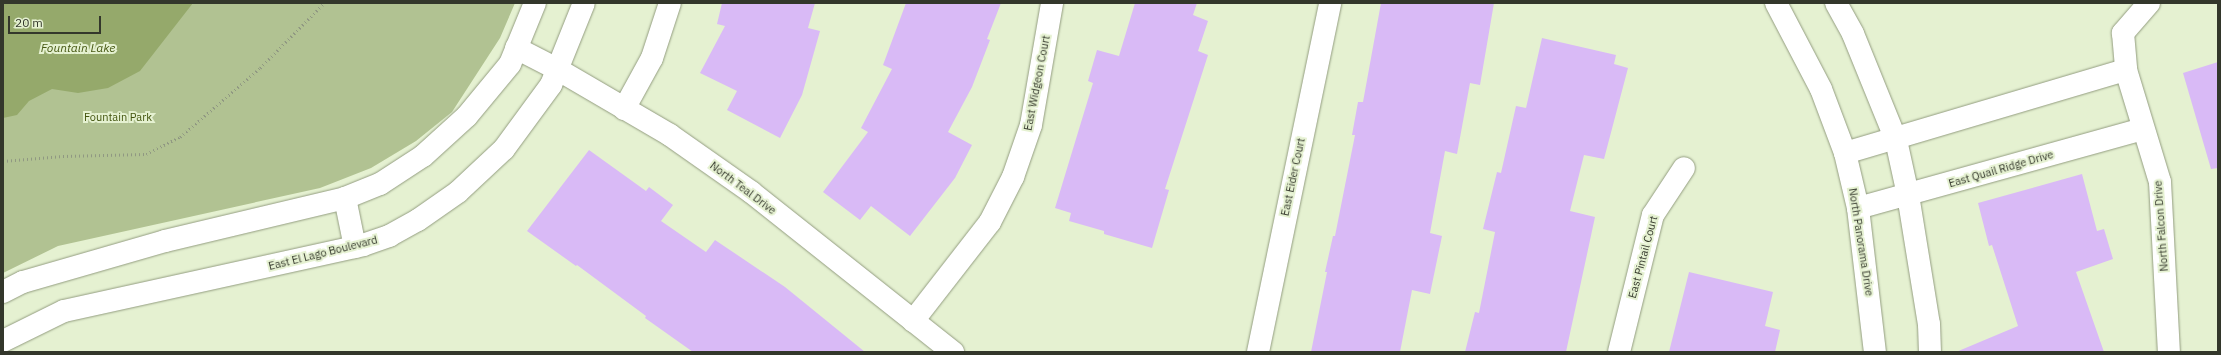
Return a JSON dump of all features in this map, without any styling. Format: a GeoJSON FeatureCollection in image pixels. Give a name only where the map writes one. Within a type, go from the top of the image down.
{"type":"FeatureCollection","features":[{"type":"Feature","properties":{"kind":"street"},"geometry":{"type":"LineString","coordinates":[[3,292],[23,282],[165,241],[345,198],[380,184],[423,156],[468,116],[510,64],[535,3]]}},
{"type":"Feature","properties":{"kind":"street","name":"East El Lago Boulevard"},"geometry":{"type":"LineString","coordinates":[[3,341],[64,312],[354,247],[389,236],[458,192],[504,149],[551,85],[584,3]]}},
{"type":"Feature","properties":{"kind":"street"},"geometry":{"type":"LineString","coordinates":[[624,109],[652,58],[670,3]]}},
{"type":"Feature","properties":{"kind":"street","name":"East Widgeon Court"},"geometry":{"type":"LineString","coordinates":[[912,321],[990,222],[1012,177],[1031,124],[1052,3]]}},
{"type":"Feature","properties":{"kind":"street","name":"East Eider Court"},"geometry":{"type":"LineString","coordinates":[[1258,352],[1330,3]]}},
{"type":"Feature","properties":{"kind":"street","name":"North Panorama Drive"},"geometry":{"type":"LineString","coordinates":[[1776,3],[1821,89],[1845,153],[1858,208],[1875,352]]}},
{"type":"Feature","properties":{"kind":"street"},"geometry":{"type":"LineString","coordinates":[[1836,3],[1853,34],[1896,140],[1908,195],[1929,324],[1930,352]]}},
{"type":"Feature","properties":{"kind":"street","name":"North Falcon Drive"},"geometry":{"type":"LineString","coordinates":[[2149,3],[2123,33],[2126,70],[2160,182],[2170,352]]}},
{"type":"Feature","properties":{"kind":"street","name":"North Teal Drive"},"geometry":{"type":"LineString","coordinates":[[516,48],[558,69],[670,135],[751,192],[953,352]]}},
{"type":"Feature","properties":{"kind":"street"},"geometry":{"type":"LineString","coordinates":[[1845,153],[1896,140],[2126,70]]}},
{"type":"Feature","properties":{"kind":"street","name":"East Quail Ridge Drive"},"geometry":{"type":"LineString","coordinates":[[1858,208],[2143,129]]}},
{"type":"Feature","properties":{"kind":"street","name":"East Pintail Court"},"geometry":{"type":"LineString","coordinates":[[1619,352],[1653,215],[1684,168]]}},
{"type":"Feature","properties":{"kind":"street"},"geometry":{"type":"LineString","coordinates":[[345,198],[354,247]]}},
{"type":"Feature","properties":{"kind":"path"},"geometry":{"type":"LineString","coordinates":[[3,161],[63,156],[146,154],[180,137],[260,68],[324,3]]}},
{"type":"Feature","properties":{"kind":"green space","name":"Fountain Park"},"geometry":{"type":"Polygon","coordinates":[[[3,3],[515,3],[500,38],[452,112],[416,141],[371,168],[320,188],[58,246],[3,273],[3,3]]]}},
{"type":"Feature","properties":{"kind":"water","name":"Fountain Lake"},"geometry":{"type":"Polygon","coordinates":[[[3,3],[193,3],[140,71],[108,88],[78,93],[52,89],[29,101],[17,115],[3,118],[3,3]]]}},
{"type":"Feature","properties":{"kind":"building"},"geometry":{"type":"Polygon","coordinates":[[[722,3],[815,3],[808,28],[820,31],[802,95],[780,138],[727,110],[737,91],[700,73],[725,26],[717,24],[722,3]]]}},
{"type":"Feature","properties":{"kind":"building"},"geometry":{"type":"Polygon","coordinates":[[[906,3],[1001,3],[987,39],[990,40],[972,87],[948,132],[972,145],[955,178],[910,236],[871,206],[860,220],[823,192],[868,132],[861,128],[892,69],[883,65],[906,3]]]}},
{"type":"Feature","properties":{"kind":"building"},"geometry":{"type":"Polygon","coordinates":[[[1135,3],[1197,3],[1193,15],[1208,21],[1198,51],[1208,55],[1165,189],[1169,190],[1152,248],[1104,234],[1104,231],[1069,221],[1071,213],[1055,208],[1093,83],[1088,81],[1097,50],[1119,56],[1135,3]]]}},
{"type":"Feature","properties":{"kind":"building"},"geometry":{"type":"Polygon","coordinates":[[[1381,3],[1494,3],[1480,85],[1470,83],[1457,154],[1445,151],[1430,233],[1442,236],[1430,294],[1412,290],[1400,352],[1311,352],[1327,272],[1325,272],[1333,236],[1335,236],[1355,135],[1352,135],[1358,102],[1363,102],[1381,3]]]}},
{"type":"Feature","properties":{"kind":"building"},"geometry":{"type":"Polygon","coordinates":[[[1542,38],[1616,55],[1614,64],[1628,68],[1604,159],[1584,155],[1570,211],[1595,217],[1566,352],[1465,352],[1475,312],[1479,313],[1495,232],[1483,229],[1497,172],[1501,173],[1516,106],[1526,108],[1542,38]]]}},
{"type":"Feature","properties":{"kind":"building"},"geometry":{"type":"Polygon","coordinates":[[[2218,62],[2218,168],[2211,169],[2183,73],[2218,62]]]}},
{"type":"Feature","properties":{"kind":"building"},"geometry":{"type":"Polygon","coordinates":[[[589,150],[646,191],[649,187],[673,205],[661,221],[706,252],[715,240],[785,287],[865,352],[693,352],[645,318],[646,316],[577,265],[576,266],[527,231],[589,150]]]}},
{"type":"Feature","properties":{"kind":"building"},"geometry":{"type":"Polygon","coordinates":[[[2082,174],[2097,231],[2104,229],[2113,259],[2076,272],[2104,352],[1956,352],[2018,326],[1992,245],[1989,246],[1978,203],[2082,174]]]}},
{"type":"Feature","properties":{"kind":"building"},"geometry":{"type":"Polygon","coordinates":[[[1689,272],[1773,292],[1765,326],[1780,330],[1775,352],[1669,352],[1689,272]]]}}]}
